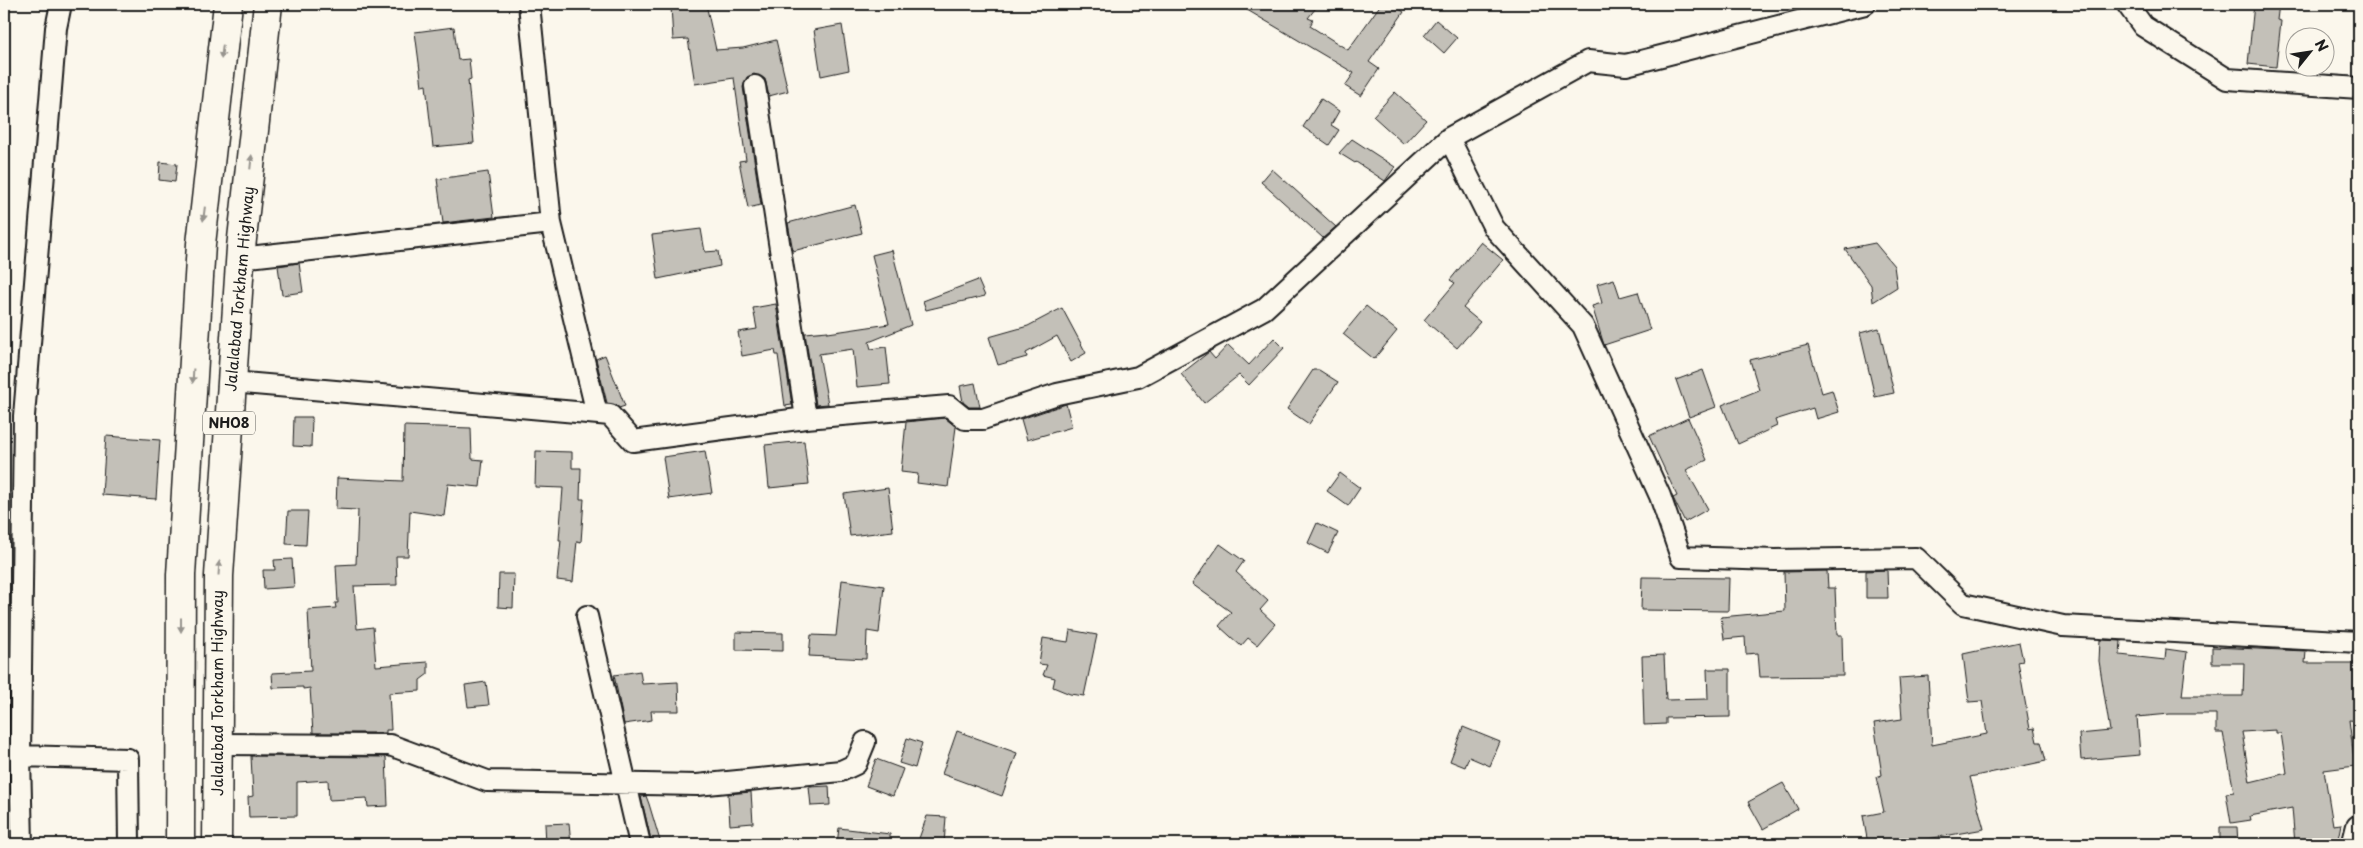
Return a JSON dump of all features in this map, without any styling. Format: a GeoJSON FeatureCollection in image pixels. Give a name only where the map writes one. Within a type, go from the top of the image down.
{"type":"FeatureCollection","features":[{"type":"Feature","properties":{"kind":"highway","name":"NH08"},"geometry":{"type":"LineString","coordinates":[[180,844],[182,565],[201,244],[228,4]]}},
{"type":"Feature","properties":{"kind":"highway","name":"Jalalabad Torkham Highway"},"geometry":{"type":"LineString","coordinates":[[217,844],[219,576],[240,258],[268,4]]}},
{"type":"Feature","properties":{"kind":"street"},"geometry":{"type":"LineString","coordinates":[[22,844],[20,756],[24,416],[56,28],[60,4]]}},
{"type":"Feature","properties":{"kind":"street"},"geometry":{"type":"LineString","coordinates":[[529,4],[552,223],[597,414]]}},
{"type":"Feature","properties":{"kind":"street"},"geometry":{"type":"LineString","coordinates":[[232,382],[610,415],[633,441],[806,418],[949,406],[965,419],[983,419],[1057,394],[1138,377],[1264,309],[1449,138],[1588,61],[1626,65],[1865,4]]}},
{"type":"Feature","properties":{"kind":"street"},"geometry":{"type":"LineString","coordinates":[[2127,4],[2143,26],[2227,79],[2359,88]]}},
{"type":"Feature","properties":{"kind":"street"},"geometry":{"type":"LineString","coordinates":[[755,86],[806,418]]}},
{"type":"Feature","properties":{"kind":"street"},"geometry":{"type":"LineString","coordinates":[[1449,138],[1494,228],[1583,326],[1660,496],[1682,557],[1776,560],[1916,558],[1963,604],[2063,626],[2359,642]]}},
{"type":"Feature","properties":{"kind":"street"},"geometry":{"type":"LineString","coordinates":[[240,258],[552,223]]}},
{"type":"Feature","properties":{"kind":"street"},"geometry":{"type":"LineString","coordinates":[[587,616],[640,844]]}},
{"type":"Feature","properties":{"kind":"street"},"geometry":{"type":"LineString","coordinates":[[218,744],[390,745],[487,781],[697,785],[841,771],[856,764],[865,742]]}},
{"type":"Feature","properties":{"kind":"street"},"geometry":{"type":"LineString","coordinates":[[20,756],[128,759],[129,844]]}},
{"type":"Feature","properties":{"kind":"street"},"geometry":{"type":"LineString","coordinates":[[2355,844],[2359,828]]}},
{"type":"Feature","properties":{"kind":"building"},"geometry":{"type":"Polygon","coordinates":[[[706,4],[716,50],[743,48],[776,40],[788,91],[769,96],[765,79],[754,74],[747,77],[743,87],[761,205],[748,208],[739,161],[746,160],[734,78],[695,84],[688,39],[673,40],[671,6],[686,6],[686,8],[706,4]]]}},
{"type":"Feature","properties":{"kind":"building"},"geometry":{"type":"Polygon","coordinates":[[[1237,4],[1319,4],[1308,18],[1313,20],[1310,26],[1348,50],[1381,4],[1392,4],[1404,12],[1369,62],[1379,69],[1361,96],[1345,86],[1354,73],[1237,4]]]}},
{"type":"Feature","properties":{"kind":"building"},"geometry":{"type":"Polygon","coordinates":[[[2254,4],[2279,4],[2277,20],[2281,21],[2276,67],[2248,64],[2254,4]]]}},
{"type":"Feature","properties":{"kind":"building"},"geometry":{"type":"Polygon","coordinates":[[[1436,20],[1457,38],[1444,53],[1424,35],[1436,20]]]}},
{"type":"Feature","properties":{"kind":"building"},"geometry":{"type":"Polygon","coordinates":[[[842,25],[849,70],[821,76],[814,30],[842,25]]]}},
{"type":"Feature","properties":{"kind":"building"},"geometry":{"type":"Polygon","coordinates":[[[454,27],[458,60],[469,59],[471,79],[468,80],[474,143],[433,147],[426,85],[422,86],[415,32],[454,27]]]}},
{"type":"Feature","properties":{"kind":"building"},"geometry":{"type":"Polygon","coordinates":[[[1395,92],[1426,120],[1404,144],[1373,116],[1395,92]]]}},
{"type":"Feature","properties":{"kind":"building"},"geometry":{"type":"Polygon","coordinates":[[[1321,99],[1339,111],[1331,125],[1339,130],[1329,145],[1303,127],[1321,99]]]}},
{"type":"Feature","properties":{"kind":"building"},"geometry":{"type":"Polygon","coordinates":[[[1352,139],[1395,167],[1385,181],[1339,153],[1352,139]]]}},
{"type":"Feature","properties":{"kind":"building"},"geometry":{"type":"Polygon","coordinates":[[[160,162],[177,164],[175,182],[159,180],[160,162]]]}},
{"type":"Feature","properties":{"kind":"building"},"geometry":{"type":"Polygon","coordinates":[[[1272,169],[1336,227],[1323,238],[1261,182],[1272,169]]]}},
{"type":"Feature","properties":{"kind":"building"},"geometry":{"type":"Polygon","coordinates":[[[488,172],[494,217],[443,223],[437,179],[488,172]]]}},
{"type":"Feature","properties":{"kind":"building"},"geometry":{"type":"Polygon","coordinates":[[[855,205],[862,233],[793,251],[788,223],[855,205]]]}},
{"type":"Feature","properties":{"kind":"building"},"geometry":{"type":"Polygon","coordinates":[[[701,229],[705,252],[718,251],[720,266],[658,279],[652,235],[701,229]]]}},
{"type":"Feature","properties":{"kind":"building"},"geometry":{"type":"Polygon","coordinates":[[[1481,242],[1503,260],[1463,308],[1480,322],[1457,348],[1424,320],[1455,283],[1450,280],[1481,242]]]}},
{"type":"Feature","properties":{"kind":"building"},"geometry":{"type":"Polygon","coordinates":[[[1875,243],[1894,266],[1897,287],[1873,302],[1871,285],[1845,249],[1875,243]]]}},
{"type":"Feature","properties":{"kind":"building"},"geometry":{"type":"Polygon","coordinates":[[[892,250],[911,325],[869,342],[871,349],[886,347],[890,384],[857,387],[853,349],[819,354],[828,404],[816,405],[805,333],[828,331],[828,333],[889,324],[872,255],[892,250]]]}},
{"type":"Feature","properties":{"kind":"building"},"geometry":{"type":"Polygon","coordinates":[[[299,263],[303,292],[282,295],[278,266],[299,263]]]}},
{"type":"Feature","properties":{"kind":"building"},"geometry":{"type":"Polygon","coordinates":[[[1614,279],[1620,297],[1638,292],[1650,330],[1604,345],[1592,306],[1602,303],[1597,284],[1614,279]]]}},
{"type":"Feature","properties":{"kind":"building"},"geometry":{"type":"Polygon","coordinates":[[[978,280],[985,296],[926,310],[923,301],[978,280]]]}},
{"type":"Feature","properties":{"kind":"building"},"geometry":{"type":"Polygon","coordinates":[[[776,304],[792,405],[785,406],[778,355],[776,355],[775,350],[742,356],[738,332],[757,329],[753,308],[776,304]]]}},
{"type":"Feature","properties":{"kind":"building"},"geometry":{"type":"Polygon","coordinates":[[[1366,306],[1397,331],[1374,359],[1343,334],[1366,306]]]}},
{"type":"Feature","properties":{"kind":"building"},"geometry":{"type":"Polygon","coordinates":[[[1062,308],[1086,353],[1071,362],[1057,336],[1026,353],[1027,357],[998,365],[989,337],[1028,326],[1062,308]]]}},
{"type":"Feature","properties":{"kind":"building"},"geometry":{"type":"Polygon","coordinates":[[[1879,328],[1894,393],[1875,397],[1860,333],[1879,328]]]}},
{"type":"Feature","properties":{"kind":"building"},"geometry":{"type":"Polygon","coordinates":[[[1274,338],[1284,348],[1249,385],[1239,375],[1204,403],[1181,374],[1209,352],[1215,359],[1228,345],[1249,365],[1274,338]]]}},
{"type":"Feature","properties":{"kind":"building"},"geometry":{"type":"Polygon","coordinates":[[[1808,345],[1822,393],[1832,390],[1839,412],[1816,419],[1813,408],[1775,420],[1777,426],[1738,444],[1722,405],[1759,390],[1750,360],[1808,345]]]}},
{"type":"Feature","properties":{"kind":"building"},"geometry":{"type":"Polygon","coordinates":[[[605,355],[625,406],[619,408],[607,403],[596,359],[605,355]]]}},
{"type":"Feature","properties":{"kind":"building"},"geometry":{"type":"Polygon","coordinates":[[[1313,370],[1319,370],[1338,382],[1309,424],[1287,409],[1313,370]]]}},
{"type":"Feature","properties":{"kind":"building"},"geometry":{"type":"Polygon","coordinates":[[[1703,370],[1716,407],[1689,417],[1676,380],[1703,370]]]}},
{"type":"Feature","properties":{"kind":"building"},"geometry":{"type":"Polygon","coordinates":[[[975,383],[980,407],[969,407],[963,402],[960,386],[975,383]]]}},
{"type":"Feature","properties":{"kind":"building"},"geometry":{"type":"Polygon","coordinates":[[[1066,404],[1072,427],[1027,440],[1021,419],[1066,404]]]}},
{"type":"Feature","properties":{"kind":"building"},"geometry":{"type":"Polygon","coordinates":[[[294,417],[312,417],[311,447],[293,446],[294,417]]]}},
{"type":"Feature","properties":{"kind":"building"},"geometry":{"type":"Polygon","coordinates":[[[945,418],[956,427],[948,487],[917,483],[918,474],[901,472],[906,422],[945,418]]]}},
{"type":"Feature","properties":{"kind":"building"},"geometry":{"type":"Polygon","coordinates":[[[1688,418],[1707,460],[1686,470],[1708,509],[1685,522],[1673,498],[1677,496],[1649,436],[1688,418]]]}},
{"type":"Feature","properties":{"kind":"building"},"geometry":{"type":"Polygon","coordinates":[[[404,426],[471,428],[472,459],[483,460],[480,487],[448,484],[444,516],[410,511],[408,556],[396,556],[397,585],[354,586],[357,629],[373,627],[376,666],[428,662],[428,674],[420,680],[420,691],[389,693],[391,730],[386,730],[386,733],[313,733],[310,688],[273,688],[272,673],[311,671],[308,610],[336,608],[335,603],[338,603],[336,565],[356,564],[358,510],[336,509],[337,478],[403,481],[404,426]]]}},
{"type":"Feature","properties":{"kind":"building"},"geometry":{"type":"Polygon","coordinates":[[[106,436],[160,440],[156,499],[102,495],[106,436]]]}},
{"type":"Feature","properties":{"kind":"building"},"geometry":{"type":"Polygon","coordinates":[[[804,441],[809,484],[769,488],[765,445],[804,441]]]}},
{"type":"Feature","properties":{"kind":"building"},"geometry":{"type":"Polygon","coordinates":[[[536,451],[572,452],[572,468],[581,468],[580,499],[584,499],[581,542],[577,541],[573,582],[557,580],[563,488],[535,487],[536,451]]]}},
{"type":"Feature","properties":{"kind":"building"},"geometry":{"type":"Polygon","coordinates":[[[705,451],[712,493],[669,499],[663,457],[705,451]]]}},
{"type":"Feature","properties":{"kind":"building"},"geometry":{"type":"Polygon","coordinates":[[[1340,473],[1360,488],[1348,506],[1327,491],[1340,473]]]}},
{"type":"Feature","properties":{"kind":"building"},"geometry":{"type":"Polygon","coordinates":[[[888,488],[893,531],[850,536],[844,494],[888,488]]]}},
{"type":"Feature","properties":{"kind":"building"},"geometry":{"type":"Polygon","coordinates":[[[288,511],[308,511],[306,545],[286,544],[288,511]]]}},
{"type":"Feature","properties":{"kind":"building"},"geometry":{"type":"Polygon","coordinates":[[[1317,523],[1338,533],[1328,553],[1308,543],[1317,523]]]}},
{"type":"Feature","properties":{"kind":"building"},"geometry":{"type":"Polygon","coordinates":[[[1220,544],[1244,561],[1236,572],[1268,601],[1260,610],[1275,624],[1257,645],[1248,638],[1241,646],[1219,626],[1231,612],[1192,584],[1220,544]]]}},
{"type":"Feature","properties":{"kind":"building"},"geometry":{"type":"Polygon","coordinates":[[[292,559],[294,587],[264,589],[263,570],[275,570],[274,560],[292,559]]]}},
{"type":"Feature","properties":{"kind":"building"},"geometry":{"type":"Polygon","coordinates":[[[1887,570],[1888,598],[1866,598],[1866,571],[1887,570]]]}},
{"type":"Feature","properties":{"kind":"building"},"geometry":{"type":"Polygon","coordinates":[[[1827,571],[1828,588],[1835,588],[1837,635],[1842,635],[1843,676],[1760,677],[1758,653],[1746,654],[1745,637],[1724,639],[1721,617],[1785,611],[1784,572],[1827,571]]]}},
{"type":"Feature","properties":{"kind":"building"},"geometry":{"type":"Polygon","coordinates":[[[499,574],[514,574],[513,608],[498,607],[499,574]]]}},
{"type":"Feature","properties":{"kind":"building"},"geometry":{"type":"Polygon","coordinates":[[[1642,577],[1729,578],[1728,611],[1641,610],[1642,577]]]}},
{"type":"Feature","properties":{"kind":"building"},"geometry":{"type":"Polygon","coordinates":[[[842,580],[884,586],[879,633],[867,631],[866,659],[809,656],[811,635],[836,636],[842,580]]]}},
{"type":"Feature","properties":{"kind":"building"},"geometry":{"type":"Polygon","coordinates":[[[1070,630],[1097,635],[1084,696],[1070,694],[1053,687],[1055,678],[1043,675],[1047,665],[1039,664],[1043,638],[1068,642],[1070,630]]]}},
{"type":"Feature","properties":{"kind":"building"},"geometry":{"type":"Polygon","coordinates":[[[736,632],[783,633],[783,651],[736,650],[736,632]]]}},
{"type":"Feature","properties":{"kind":"building"},"geometry":{"type":"Polygon","coordinates":[[[2100,640],[2121,641],[2120,655],[2165,660],[2166,649],[2187,652],[2182,696],[2243,696],[2244,663],[2212,663],[2212,647],[2306,651],[2305,663],[2359,663],[2359,721],[2349,720],[2355,766],[2324,770],[2333,825],[2341,824],[2337,844],[2295,844],[2292,808],[2250,816],[2251,820],[2231,823],[2226,793],[2234,792],[2223,733],[2216,733],[2216,714],[2170,714],[2137,717],[2140,755],[2081,760],[2079,734],[2110,731],[2099,661],[2100,640]],[[2276,730],[2242,732],[2250,782],[2287,773],[2281,733],[2276,733],[2276,730]]]}},
{"type":"Feature","properties":{"kind":"building"},"geometry":{"type":"Polygon","coordinates":[[[2019,642],[2023,661],[2018,662],[2030,729],[2034,728],[2037,742],[2041,742],[2046,761],[1970,777],[1984,829],[1899,844],[1892,844],[1891,840],[1868,844],[1863,816],[1884,812],[1876,777],[1882,775],[1874,723],[1902,719],[1899,678],[1928,676],[1932,745],[1987,734],[1982,701],[1969,702],[1963,654],[2019,642]]]}},
{"type":"Feature","properties":{"kind":"building"},"geometry":{"type":"Polygon","coordinates":[[[1664,655],[1666,700],[1708,699],[1707,669],[1730,669],[1730,717],[1666,718],[1666,724],[1644,725],[1642,656],[1664,655]]]}},
{"type":"Feature","properties":{"kind":"building"},"geometry":{"type":"Polygon","coordinates":[[[640,671],[642,684],[678,682],[679,711],[651,711],[652,720],[624,724],[614,675],[640,671]]]}},
{"type":"Feature","properties":{"kind":"building"},"geometry":{"type":"Polygon","coordinates":[[[486,682],[489,705],[468,707],[465,685],[486,682]]]}},
{"type":"Feature","properties":{"kind":"building"},"geometry":{"type":"Polygon","coordinates":[[[1463,727],[1500,742],[1490,766],[1469,757],[1465,767],[1450,761],[1463,727]]]}},
{"type":"Feature","properties":{"kind":"building"},"geometry":{"type":"Polygon","coordinates":[[[957,731],[1017,753],[1002,796],[942,774],[957,731]]]}},
{"type":"Feature","properties":{"kind":"building"},"geometry":{"type":"Polygon","coordinates":[[[907,738],[922,743],[915,768],[899,763],[907,738]]]}},
{"type":"Feature","properties":{"kind":"building"},"geometry":{"type":"Polygon","coordinates":[[[251,756],[386,757],[388,806],[368,807],[367,798],[329,800],[328,780],[297,782],[297,816],[249,817],[248,797],[253,796],[251,756]]]}},
{"type":"Feature","properties":{"kind":"building"},"geometry":{"type":"Polygon","coordinates":[[[876,759],[903,769],[893,796],[866,786],[876,759]]]}},
{"type":"Feature","properties":{"kind":"building"},"geometry":{"type":"Polygon","coordinates":[[[1783,783],[1798,809],[1763,829],[1748,802],[1783,783]]]}},
{"type":"Feature","properties":{"kind":"building"},"geometry":{"type":"Polygon","coordinates":[[[829,786],[830,805],[811,806],[809,787],[829,786]]]}},
{"type":"Feature","properties":{"kind":"building"},"geometry":{"type":"Polygon","coordinates":[[[751,792],[753,823],[730,825],[728,794],[751,792]]]}},
{"type":"Feature","properties":{"kind":"building"},"geometry":{"type":"Polygon","coordinates":[[[646,796],[661,844],[652,844],[641,797],[646,796]]]}},
{"type":"Feature","properties":{"kind":"building"},"geometry":{"type":"Polygon","coordinates":[[[927,816],[946,817],[944,844],[917,844],[927,816]]]}},
{"type":"Feature","properties":{"kind":"building"},"geometry":{"type":"Polygon","coordinates":[[[569,823],[571,844],[546,844],[545,824],[569,823]]]}},
{"type":"Feature","properties":{"kind":"building"},"geometry":{"type":"Polygon","coordinates":[[[2220,827],[2237,827],[2238,844],[2220,844],[2220,827]]]}},
{"type":"Feature","properties":{"kind":"building"},"geometry":{"type":"Polygon","coordinates":[[[839,828],[890,834],[890,844],[837,844],[839,828]]]}}]}
